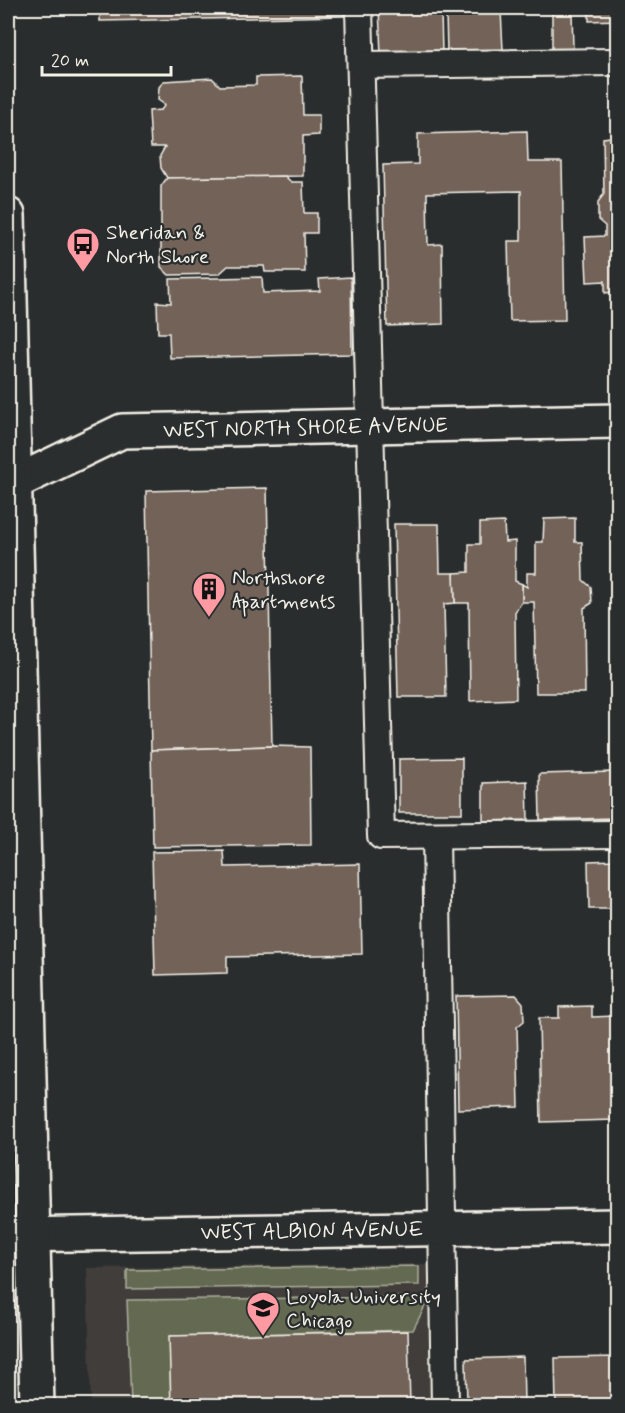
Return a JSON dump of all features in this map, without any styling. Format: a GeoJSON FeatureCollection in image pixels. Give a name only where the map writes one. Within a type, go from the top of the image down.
{"type":"FeatureCollection","features":[{"type":"Feature","properties":{"kind":"street"},"geometry":{"type":"LineString","coordinates":[[8,215],[20,1235],[37,1406]]}},
{"type":"Feature","properties":{"kind":"street","name":"WEST NORTH SHORE AVENUE"},"geometry":{"type":"LineString","coordinates":[[10,484],[122,431],[618,421]]}},
{"type":"Feature","properties":{"kind":"street","name":"WEST ALBION AVENUE"},"geometry":{"type":"LineString","coordinates":[[20,1235],[618,1226]]}},
{"type":"Feature","properties":{"kind":"lane"},"geometry":{"type":"LineString","coordinates":[[359,8],[381,836],[618,834]]}},
{"type":"Feature","properties":{"kind":"lane"},"geometry":{"type":"LineString","coordinates":[[361,65],[618,62]]}},
{"type":"Feature","properties":{"kind":"lane"},"geometry":{"type":"LineString","coordinates":[[436,836],[445,1406]]}},
{"type":"Feature","properties":{"kind":"shaded area","name":"Loyola University Chicago"},"geometry":{"type":"Polygon","coordinates":[[[435,1264],[438,1405],[91,1405],[87,1268],[435,1264]]]}},
{"type":"Feature","properties":{"kind":"green space"},"geometry":{"type":"Polygon","coordinates":[[[419,1266],[419,1285],[127,1289],[127,1270],[419,1266]]]}},
{"type":"Feature","properties":{"kind":"green space"},"geometry":{"type":"Polygon","coordinates":[[[419,1297],[428,1300],[413,1330],[170,1336],[171,1406],[131,1405],[127,1300],[419,1297]]]}},
{"type":"Feature","properties":{"kind":"building"},"geometry":{"type":"Polygon","coordinates":[[[100,8],[344,8],[344,16],[100,21],[100,8]]]}},
{"type":"Feature","properties":{"kind":"building"},"geometry":{"type":"Polygon","coordinates":[[[379,8],[387,8],[388,12],[441,12],[442,54],[381,55],[379,8]]]}},
{"type":"Feature","properties":{"kind":"building"},"geometry":{"type":"Polygon","coordinates":[[[552,8],[559,8],[559,12],[572,12],[573,49],[552,49],[552,8]]]}},
{"type":"Feature","properties":{"kind":"building"},"geometry":{"type":"Polygon","coordinates":[[[589,8],[618,8],[618,20],[589,21],[589,8]]]}},
{"type":"Feature","properties":{"kind":"building"},"geometry":{"type":"Polygon","coordinates":[[[501,11],[503,50],[447,52],[446,14],[501,11]]]}},
{"type":"Feature","properties":{"kind":"building"},"geometry":{"type":"Polygon","coordinates":[[[302,76],[303,115],[319,115],[319,135],[303,136],[303,176],[167,178],[161,168],[160,156],[165,147],[151,147],[149,111],[161,110],[165,105],[158,100],[159,87],[164,81],[212,78],[220,86],[256,85],[256,77],[302,76]]]}},
{"type":"Feature","properties":{"kind":"building"},"geometry":{"type":"Polygon","coordinates":[[[527,131],[528,162],[562,162],[565,320],[510,321],[508,241],[521,241],[521,191],[427,193],[428,245],[442,244],[443,324],[387,326],[383,165],[418,164],[418,134],[527,131]]]}},
{"type":"Feature","properties":{"kind":"building"},"geometry":{"type":"Polygon","coordinates":[[[618,136],[618,310],[615,310],[614,292],[605,293],[605,281],[587,282],[585,237],[605,236],[605,226],[598,220],[598,202],[604,194],[603,138],[618,136]]]}},
{"type":"Feature","properties":{"kind":"building"},"geometry":{"type":"Polygon","coordinates":[[[285,176],[291,182],[303,182],[304,213],[317,213],[317,233],[304,233],[305,272],[265,272],[264,266],[228,266],[219,274],[169,275],[161,267],[161,186],[167,178],[285,176]]]}},
{"type":"Feature","properties":{"kind":"building"},"geometry":{"type":"Polygon","coordinates":[[[262,277],[263,293],[320,291],[319,279],[351,277],[352,354],[170,358],[169,333],[158,333],[157,302],[171,303],[170,279],[262,277]]]}},
{"type":"Feature","properties":{"kind":"building","name":"Northshore Apartments"},"geometry":{"type":"Polygon","coordinates":[[[267,488],[272,746],[151,750],[146,491],[267,488]]]}},
{"type":"Feature","properties":{"kind":"building"},"geometry":{"type":"Polygon","coordinates":[[[575,518],[575,542],[582,542],[583,580],[591,587],[592,603],[584,608],[585,693],[536,693],[534,602],[522,602],[522,584],[527,587],[527,573],[536,573],[536,542],[543,542],[544,519],[575,518]]]}},
{"type":"Feature","properties":{"kind":"building"},"geometry":{"type":"Polygon","coordinates":[[[504,522],[505,542],[515,541],[515,581],[522,584],[522,602],[515,612],[516,699],[470,701],[469,603],[455,603],[454,573],[469,572],[469,544],[480,544],[480,523],[504,522]]]}},
{"type":"Feature","properties":{"kind":"building"},"geometry":{"type":"Polygon","coordinates":[[[394,524],[439,524],[440,573],[454,573],[455,603],[444,604],[446,697],[398,697],[394,524]]]}},
{"type":"Feature","properties":{"kind":"building"},"geometry":{"type":"Polygon","coordinates":[[[611,537],[618,537],[618,591],[612,588],[611,537]]]}},
{"type":"Feature","properties":{"kind":"building"},"geometry":{"type":"Polygon","coordinates":[[[310,747],[311,845],[153,847],[151,750],[310,747]]]}},
{"type":"Feature","properties":{"kind":"building"},"geometry":{"type":"Polygon","coordinates":[[[462,758],[462,813],[399,813],[399,759],[462,758]]]}},
{"type":"Feature","properties":{"kind":"building"},"geometry":{"type":"Polygon","coordinates":[[[614,772],[615,818],[540,820],[539,774],[614,772]]]}},
{"type":"Feature","properties":{"kind":"building"},"geometry":{"type":"Polygon","coordinates":[[[527,781],[528,820],[483,821],[483,783],[527,781]]]}},
{"type":"Feature","properties":{"kind":"building"},"geometry":{"type":"Polygon","coordinates":[[[224,851],[225,867],[360,864],[362,954],[227,957],[227,973],[155,975],[152,852],[224,851]]]}},
{"type":"Feature","properties":{"kind":"building"},"geometry":{"type":"Polygon","coordinates":[[[618,860],[618,909],[589,909],[588,861],[618,860]]]}},
{"type":"Feature","properties":{"kind":"building"},"geometry":{"type":"Polygon","coordinates":[[[516,995],[523,1003],[524,1021],[517,1027],[519,1107],[458,1109],[456,996],[516,995]]]}},
{"type":"Feature","properties":{"kind":"building"},"geometry":{"type":"Polygon","coordinates":[[[592,1006],[592,1017],[616,1016],[615,1120],[541,1122],[539,1018],[559,1018],[559,1007],[592,1006]]]}},
{"type":"Feature","properties":{"kind":"building"},"geometry":{"type":"Polygon","coordinates":[[[408,1331],[410,1406],[171,1406],[169,1336],[408,1331]]]}},
{"type":"Feature","properties":{"kind":"building"},"geometry":{"type":"Polygon","coordinates":[[[523,1357],[524,1402],[532,1402],[532,1406],[467,1406],[466,1359],[523,1357]]]}},
{"type":"Feature","properties":{"kind":"building"},"geometry":{"type":"Polygon","coordinates":[[[618,1357],[618,1406],[556,1406],[555,1358],[618,1357]]]}},
{"type":"Feature","properties":{"kind":"place","name":"Sheridan & North Shore"},"geometry":{"type":"Point","coordinates":[83,273]}},
{"type":"Feature","properties":{"kind":"place","name":"Northshore Apartments"},"geometry":{"type":"Point","coordinates":[209,618]}},
{"type":"Feature","properties":{"kind":"place","name":"Loyola University Chicago"},"geometry":{"type":"Point","coordinates":[263,1337]}}]}
